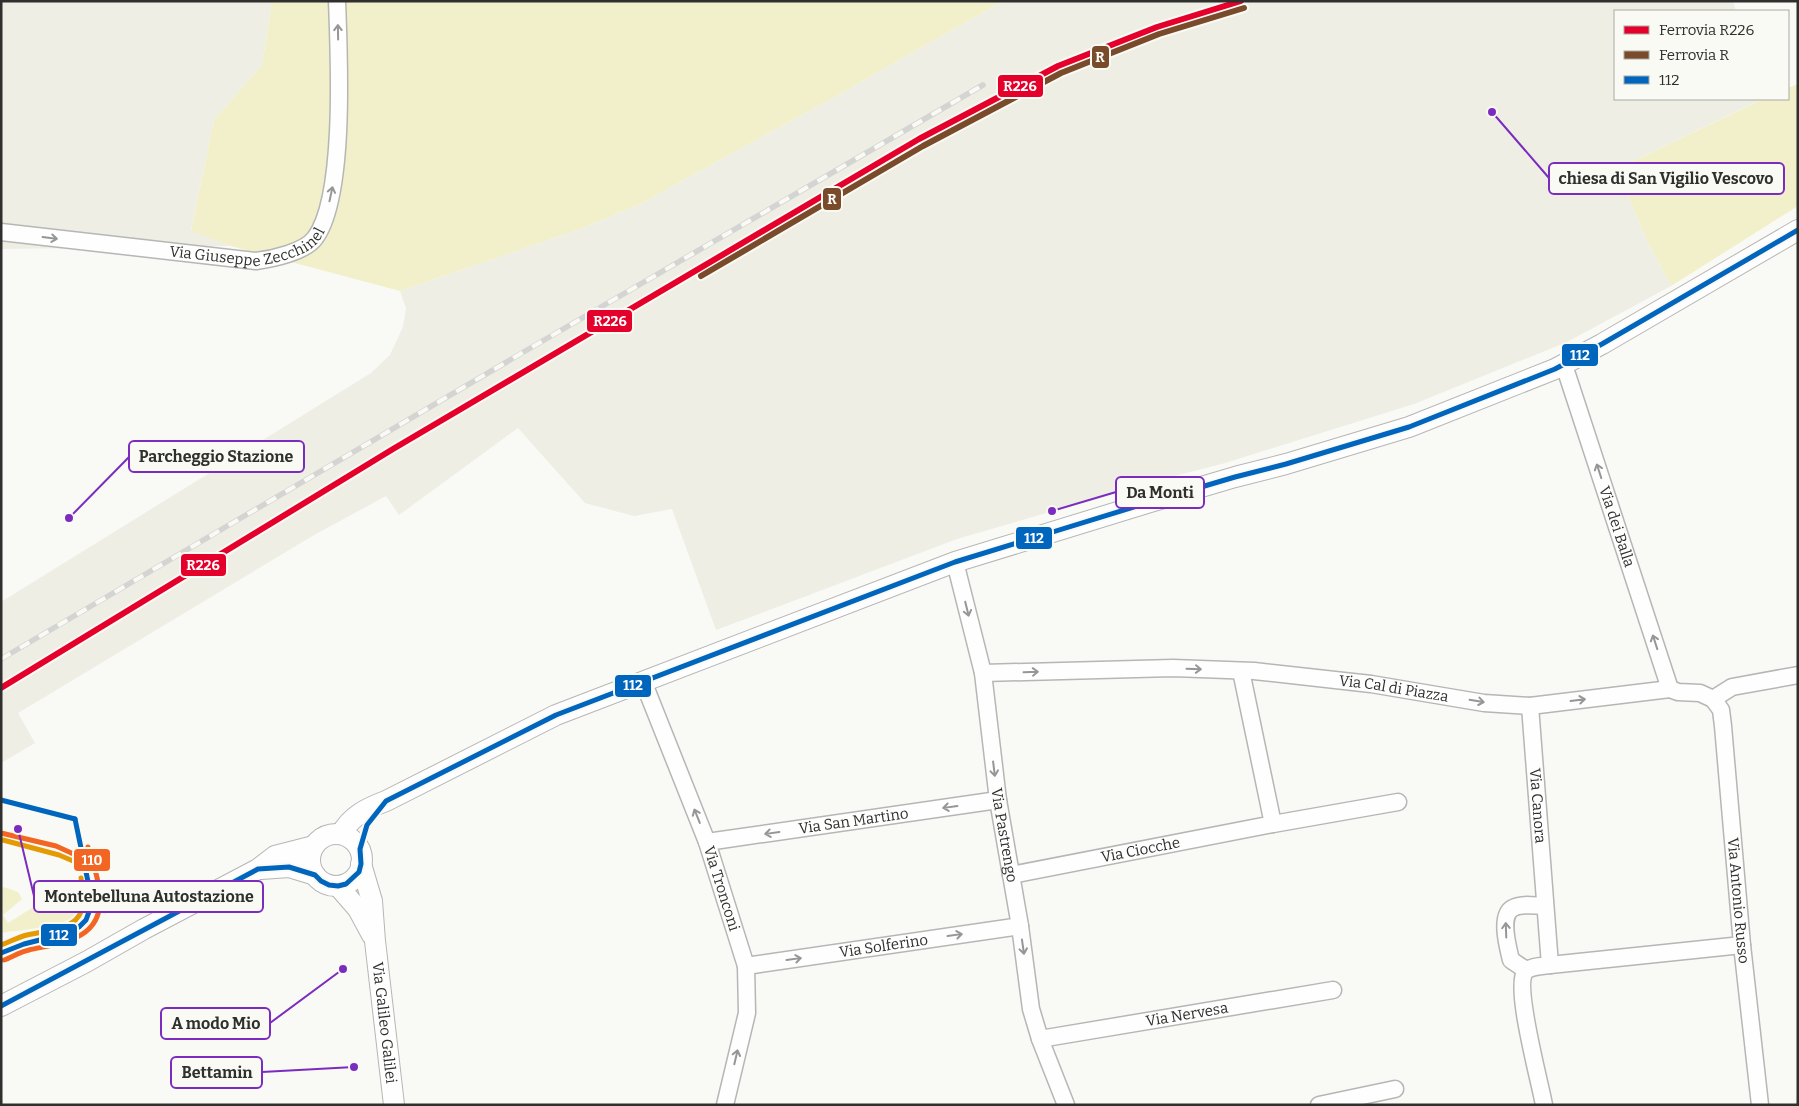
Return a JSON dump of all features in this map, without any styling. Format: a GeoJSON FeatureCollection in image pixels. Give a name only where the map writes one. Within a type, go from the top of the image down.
{"type":"FeatureCollection","features":[{"type":"Feature","properties":{"kind":"street","name":"Via Giuseppe Zecchinel"},"geometry":{"type":"LineString","coordinates":[[1,232],[256,261],[296,251],[314,239],[326,218],[334,177],[338,122],[337,1]]}},
{"type":"Feature","properties":{"kind":"street"},"geometry":{"type":"LineString","coordinates":[[341,834],[347,823],[369,807],[386,801],[556,715],[643,681],[955,562],[1147,502],[1286,464],[1409,427],[1564,365],[1798,230]]}},
{"type":"Feature","properties":{"kind":"street","name":"Via dei Balla"},"geometry":{"type":"LineString","coordinates":[[1564,365],[1670,689]]}},
{"type":"Feature","properties":{"kind":"street","name":"Via Pastrengo"},"geometry":{"type":"LineString","coordinates":[[955,562],[983,673],[998,800],[1020,926],[1031,1009],[1040,1039],[1066,1105]]}},
{"type":"Feature","properties":{"kind":"street","name":"Via Cal di Piazza"},"geometry":{"type":"LineString","coordinates":[[983,673],[1173,668],[1241,671],[1371,684],[1484,703],[1530,706],[1670,689],[1678,692],[1700,693],[1714,698]]}},
{"type":"Feature","properties":{"kind":"street"},"geometry":{"type":"LineString","coordinates":[[1241,671],[1272,824]]}},
{"type":"Feature","properties":{"kind":"street"},"geometry":{"type":"LineString","coordinates":[[1714,698],[1732,687],[1798,675]]}},
{"type":"Feature","properties":{"kind":"street","name":"Via Tronconi"},"geometry":{"type":"LineString","coordinates":[[643,681],[707,842],[746,966],[747,1013],[725,1105]]}},
{"type":"Feature","properties":{"kind":"street","name":"Via Antonio Russo"},"geometry":{"type":"LineString","coordinates":[[1714,698],[1720,710],[1723,726],[1742,945],[1760,1105]]}},
{"type":"Feature","properties":{"kind":"street","name":"Via Canora"},"geometry":{"type":"LineString","coordinates":[[1530,706],[1550,965]]}},
{"type":"Feature","properties":{"kind":"street","name":"Via San Martino"},"geometry":{"type":"LineString","coordinates":[[707,842],[998,800]]}},
{"type":"Feature","properties":{"kind":"street"},"geometry":{"type":"LineString","coordinates":[[314,846],[310,860],[311,868],[315,875],[329,885],[338,886],[346,884],[359,872],[367,824],[386,801]]}},
{"type":"Feature","properties":{"kind":"street","name":"Via Ciocche"},"geometry":{"type":"LineString","coordinates":[[1011,875],[1272,824],[1398,802]]}},
{"type":"Feature","properties":{"kind":"street"},"geometry":{"type":"LineString","coordinates":[[1,1006],[258,869],[275,856],[314,846],[326,836],[341,834],[355,842],[360,857]]}},
{"type":"Feature","properties":{"kind":"street","name":"Via Galileo Galilei"},"geometry":{"type":"LineString","coordinates":[[360,857],[372,901],[394,1105]]}},
{"type":"Feature","properties":{"kind":"street"},"geometry":{"type":"LineString","coordinates":[[258,869],[289,867],[315,875]]}},
{"type":"Feature","properties":{"kind":"street","name":"Via Galileo Galilei"},"geometry":{"type":"LineString","coordinates":[[338,886],[358,909],[376,941]]}},
{"type":"Feature","properties":{"kind":"street"},"geometry":{"type":"LineString","coordinates":[[1526,970],[1511,960],[1507,942],[1506,923],[1508,912],[1512,908],[1519,906],[1544,906]]}},
{"type":"Feature","properties":{"kind":"street","name":"Via Solferino"},"geometry":{"type":"LineString","coordinates":[[746,966],[1020,926]]}},
{"type":"Feature","properties":{"kind":"street"},"geometry":{"type":"LineString","coordinates":[[1544,1105],[1523,1005],[1522,979],[1526,970],[1550,965],[1742,945]]}},
{"type":"Feature","properties":{"kind":"street","name":"Via Nervesa"},"geometry":{"type":"LineString","coordinates":[[1040,1039],[1333,990]]}},
{"type":"Feature","properties":{"kind":"street"},"geometry":{"type":"LineString","coordinates":[[1319,1105],[1395,1089]]}},
{"type":"Feature","properties":{"kind":"shaded area"},"geometry":{"type":"Polygon","coordinates":[[[1,1],[272,1],[262,65],[214,120],[191,230],[231,246],[1,249],[1,1]]]}},
{"type":"Feature","properties":{"kind":"shaded area"},"geometry":{"type":"Polygon","coordinates":[[[272,1],[1003,1],[640,204],[580,229],[400,291],[231,246],[191,231],[214,120],[262,65],[272,1]]]}},
{"type":"Feature","properties":{"kind":"shaded area"},"geometry":{"type":"Polygon","coordinates":[[[1003,1],[1164,1],[1162,3],[1167,1],[1733,1],[1736,10],[1614,10],[1614,100],[1760,100],[1617,169],[1645,236],[1671,286],[1567,342],[1414,404],[1225,463],[1159,480],[957,539],[716,630],[672,509],[634,516],[585,503],[518,428],[399,515],[386,496],[314,535],[18,713],[35,743],[1,763],[1,602],[371,373],[390,355],[403,327],[406,308],[400,291],[580,229],[640,204],[1003,1]]]}},
{"type":"Feature","properties":{"kind":"shaded area"},"geometry":{"type":"Polygon","coordinates":[[[1798,84],[1798,206],[1671,286],[1645,236],[1617,169],[1761,100],[1789,100],[1789,88],[1798,84]]]}},
{"type":"Feature","properties":{"kind":"shaded area"},"geometry":{"type":"Polygon","coordinates":[[[4,887],[18,892],[22,899],[3,915],[8,923],[59,891],[66,891],[78,901],[78,911],[70,920],[62,923],[41,928],[1,933],[1,891],[4,887]]]}},
{"type":"Feature","properties":{"kind":"railway"},"geometry":{"type":"LineString","coordinates":[[1,659],[983,85]]}},
{"type":"Feature","properties":{"kind":"rail line","name":"R226"},"geometry":{"type":"LineString","coordinates":[[1,688],[393,449],[919,139],[1058,66],[1157,27],[1241,1]]}},
{"type":"Feature","properties":{"kind":"rail line","name":"R"},"geometry":{"type":"LineString","coordinates":[[701,276],[923,146],[1061,73],[1159,34],[1244,8]]}},
{"type":"Feature","properties":{"kind":"transit line","name":"112"},"geometry":{"type":"LineString","coordinates":[[1,1006],[258,869],[289,867],[315,875],[329,885],[338,886],[346,884],[359,872],[361,864],[360,849],[367,825],[386,801],[556,715],[955,562],[1147,503],[1409,427],[1555,369],[1602,344],[1798,230]]}},
{"type":"Feature","properties":{"kind":"transit line","name":"112"},"geometry":{"type":"LineString","coordinates":[[1,800],[75,819]]}},
{"type":"Feature","properties":{"kind":"transit line","name":"112"},"geometry":{"type":"LineString","coordinates":[[1,953],[24,944],[71,932],[86,920],[90,909],[91,896],[75,819]]}},
{"type":"Feature","properties":{"kind":"transit line","name":"110"},"geometry":{"type":"LineString","coordinates":[[1,833],[56,846],[78,856]]}},
{"type":"Feature","properties":{"kind":"transit line"},"geometry":{"type":"LineString","coordinates":[[3,840],[59,855],[92,869]]}},
{"type":"Feature","properties":{"kind":"transit line","name":"110"},"geometry":{"type":"LineString","coordinates":[[4,960],[26,951],[76,938],[93,924],[98,914],[100,893],[88,847]]}},
{"type":"Feature","properties":{"kind":"transit line"},"geometry":{"type":"LineString","coordinates":[[1,945],[24,936],[64,927],[73,922],[79,916],[83,907],[81,878]]}},
{"type":"Feature","properties":{"kind":"place","name":"chiesa di San Vigilio Vescovo"},"geometry":{"type":"Point","coordinates":[1492,112]}},
{"type":"Feature","properties":{"kind":"place","name":"Da Monti"},"geometry":{"type":"Point","coordinates":[1052,511]}},
{"type":"Feature","properties":{"kind":"place","name":"Parcheggio Stazione"},"geometry":{"type":"Point","coordinates":[69,518]}},
{"type":"Feature","properties":{"kind":"place","name":"Montebelluna Autostazione"},"geometry":{"type":"Point","coordinates":[18,829]}},
{"type":"Feature","properties":{"kind":"place","name":"A modo Mio"},"geometry":{"type":"Point","coordinates":[343,969]}},
{"type":"Feature","properties":{"kind":"place","name":"Bettamin"},"geometry":{"type":"Point","coordinates":[354,1067]}}]}
